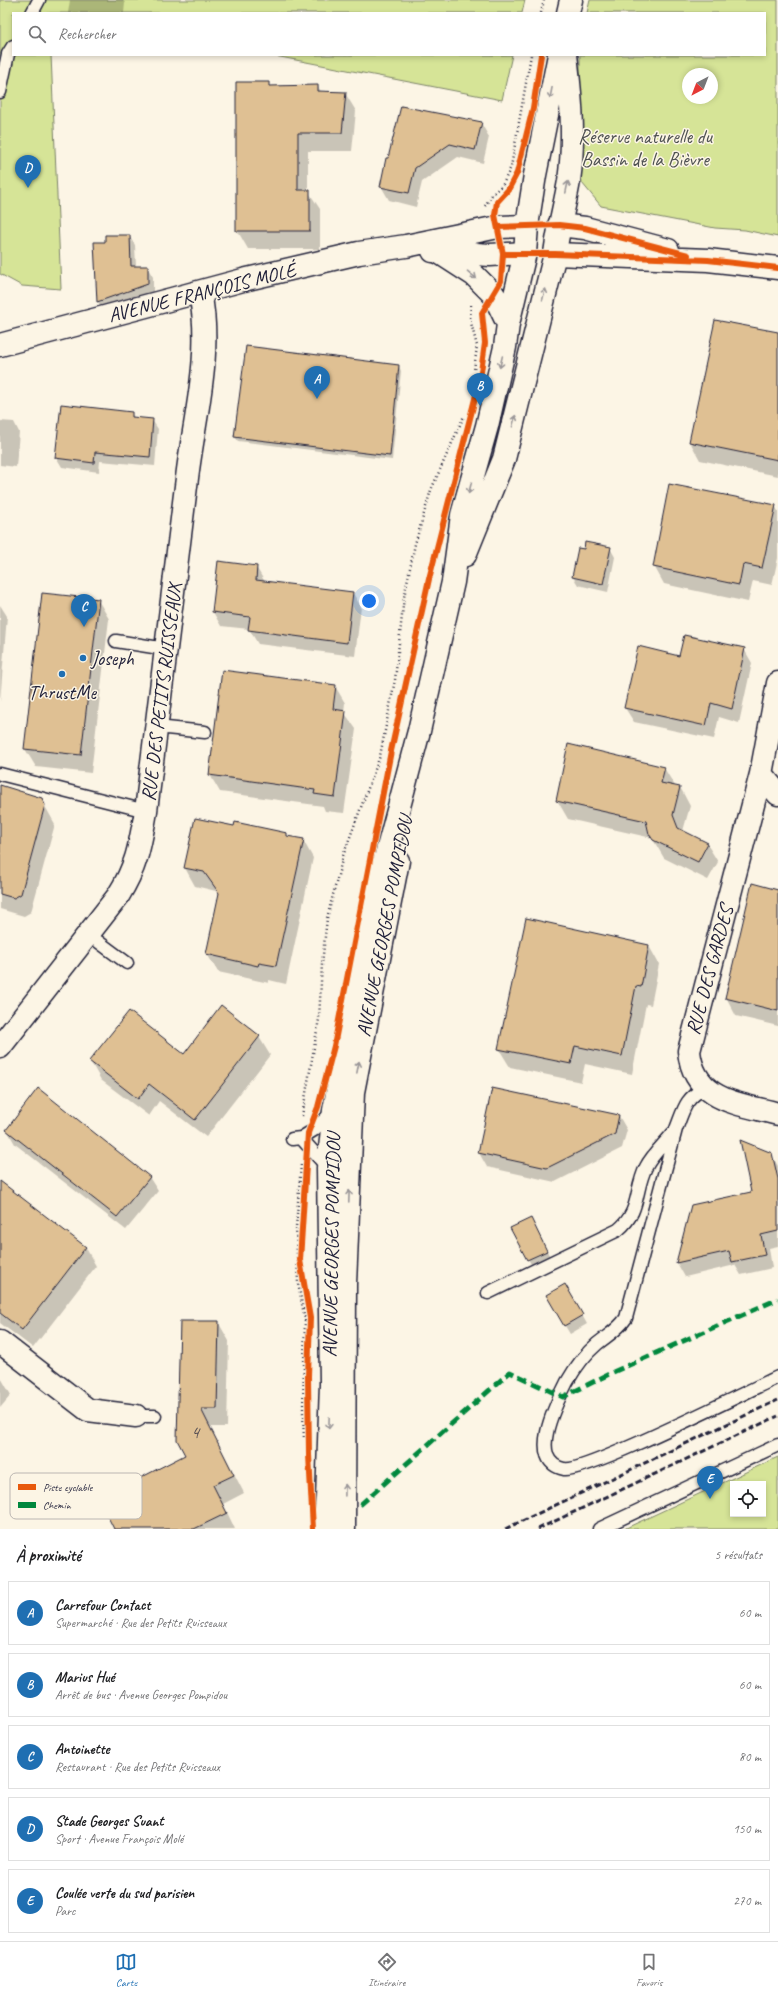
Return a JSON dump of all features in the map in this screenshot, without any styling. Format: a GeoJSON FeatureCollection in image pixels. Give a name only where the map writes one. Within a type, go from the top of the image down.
{"type":"FeatureCollection","features":[{"type":"Feature","properties":{"kind":"main road"},"geometry":{"type":"LineString","coordinates":[[568,12],[571,0]]}},
{"type":"Feature","properties":{"kind":"main road","name":"AVENUE GEORGES POMPIDOU"},"geometry":{"type":"LineString","coordinates":[[344,1529],[328,1168],[334,1110],[374,901],[419,731],[454,582],[462,515],[487,426],[505,347],[508,324],[525,253],[527,226],[559,56]]}},
{"type":"Feature","properties":{"kind":"main road","name":"AVENUE GEORGES POMPIDOU"},"geometry":{"type":"LineString","coordinates":[[454,582],[504,459],[555,254],[559,225],[569,181],[572,113],[566,56]]}},
{"type":"Feature","properties":{"kind":"main road","name":"AVENUE FRANÇOIS MOLÉ"},"geometry":{"type":"LineString","coordinates":[[0,345],[200,293],[244,280],[359,252],[406,246],[481,230],[559,225],[585,228],[708,260]]}},
{"type":"Feature","properties":{"kind":"main road","name":"AVENUE FRANÇOIS MOLÉ"},"geometry":{"type":"LineString","coordinates":[[406,246],[440,253],[490,255],[525,253],[708,260]]}},
{"type":"Feature","properties":{"kind":"main road"},"geometry":{"type":"LineString","coordinates":[[440,253],[454,260],[494,295],[508,324]]}},
{"type":"Feature","properties":{"kind":"main road"},"geometry":{"type":"LineString","coordinates":[[708,260],[778,268]]}},
{"type":"Feature","properties":{"kind":"main road","name":"RUE DES PETITS RUISSEAUX"},"geometry":{"type":"LineString","coordinates":[[0,1047],[88,934],[129,878],[138,857],[146,811],[187,477],[204,357],[203,307],[200,293]]}},
{"type":"Feature","properties":{"kind":"main road","name":"RUE DES GARDES"},"geometry":{"type":"LineString","coordinates":[[778,683],[761,774],[690,1040],[689,1050],[693,1070],[705,1088],[724,1099],[778,1114]]}},
{"type":"Feature","properties":{"kind":"main road","name":"AVENUE GEORGES POMPIDOU"},"geometry":{"type":"LineString","coordinates":[[326,1529],[345,1284],[353,1092],[395,879],[419,731]]}},
{"type":"Feature","properties":{"kind":"main road"},"geometry":{"type":"LineString","coordinates":[[761,774],[778,794]]}},
{"type":"Feature","properties":{"kind":"main road"},"geometry":{"type":"LineString","coordinates":[[0,1342],[88,1410],[146,1416]]}},
{"type":"Feature","properties":{"kind":"lane"},"geometry":{"type":"LineString","coordinates":[[33,12],[39,0]]}},
{"type":"Feature","properties":{"kind":"lane"},"geometry":{"type":"LineString","coordinates":[[0,92],[8,54],[12,48]]}},
{"type":"Feature","properties":{"kind":"lane"},"geometry":{"type":"LineString","coordinates":[[116,641],[166,649]]}},
{"type":"Feature","properties":{"kind":"lane"},"geometry":{"type":"LineString","coordinates":[[157,727],[205,732]]}},
{"type":"Feature","properties":{"kind":"lane"},"geometry":{"type":"LineString","coordinates":[[0,774],[146,811]]}},
{"type":"Feature","properties":{"kind":"lane"},"geometry":{"type":"LineString","coordinates":[[88,934],[127,963]]}},
{"type":"Feature","properties":{"kind":"lane"},"geometry":{"type":"LineString","coordinates":[[705,1088],[693,1094],[690,1098],[676,1129],[626,1318],[620,1328],[585,1354],[567,1383],[545,1438],[546,1454],[550,1460],[562,1468],[569,1469],[625,1449],[778,1377]]}},
{"type":"Feature","properties":{"kind":"lane"},"geometry":{"type":"LineString","coordinates":[[328,1168],[300,1141],[314,1130],[334,1110]]}},
{"type":"Feature","properties":{"kind":"lane"},"geometry":{"type":"LineString","coordinates":[[488,1293],[618,1230],[627,1222],[635,1207],[646,1167],[676,1129]]}},
{"type":"Feature","properties":{"kind":"lane"},"geometry":{"type":"LineString","coordinates":[[599,1529],[778,1445]]}},
{"type":"Feature","properties":{"kind":"path"},"geometry":{"type":"LineString","coordinates":[[541,12],[544,0]]}},
{"type":"Feature","properties":{"kind":"path"},"geometry":{"type":"LineString","coordinates":[[481,230],[480,221],[483,208],[492,195],[503,184],[511,166],[531,56]]}},
{"type":"Feature","properties":{"kind":"path"},"geometry":{"type":"LineString","coordinates":[[517,173],[521,153]]}},
{"type":"Feature","properties":{"kind":"path"},"geometry":{"type":"LineString","coordinates":[[473,377],[477,346],[470,319],[470,308],[475,295],[484,285]]}},
{"type":"Feature","properties":{"kind":"path"},"geometry":{"type":"LineString","coordinates":[[470,420],[472,413]]}},
{"type":"Feature","properties":{"kind":"path"},"geometry":{"type":"LineString","coordinates":[[306,1376],[310,1318],[300,1260],[300,1141],[302,1109],[319,1019],[322,964],[327,918],[343,856],[380,756],[395,680],[404,598],[415,544],[431,490],[465,415]]}},
{"type":"Feature","properties":{"kind":"path"},"geometry":{"type":"LineString","coordinates":[[300,1141],[301,1165],[296,1227],[296,1261],[305,1320],[309,1447]]}},
{"type":"Feature","properties":{"kind":"green space"},"geometry":{"type":"Polygon","coordinates":[[[0,0],[525,0],[522,12],[12,12],[12,56],[51,56],[61,289],[22,286],[0,274],[0,0]]]}},
{"type":"Feature","properties":{"kind":"green space","name":"Réserve naturelle du Bassin de la Bièvre"},"geometry":{"type":"Polygon","coordinates":[[[590,0],[778,0],[778,237],[745,230],[715,228],[601,206],[582,183],[580,168],[580,56],[766,56],[766,12],[587,12],[590,0]]]}},
{"type":"Feature","properties":{"kind":"green space"},"geometry":{"type":"Polygon","coordinates":[[[275,56],[512,56],[502,100],[275,56]]]}},
{"type":"Feature","properties":{"kind":"green space"},"geometry":{"type":"Polygon","coordinates":[[[778,1457],[778,1529],[624,1529],[778,1457]]]}},
{"type":"Feature","properties":{"kind":"building"},"geometry":{"type":"Polygon","coordinates":[[[236,82],[269,82],[269,86],[318,85],[318,91],[346,92],[342,133],[298,133],[298,190],[310,190],[310,231],[236,231],[236,82]]]}},
{"type":"Feature","properties":{"kind":"building"},"geometry":{"type":"Polygon","coordinates":[[[401,106],[482,122],[475,150],[450,144],[415,168],[409,193],[380,187],[386,158],[388,158],[401,106]]]}},
{"type":"Feature","properties":{"kind":"building"},"geometry":{"type":"Polygon","coordinates":[[[105,235],[130,235],[131,266],[148,266],[148,284],[97,302],[94,242],[105,242],[105,235]]]}},
{"type":"Feature","properties":{"kind":"building"},"geometry":{"type":"Polygon","coordinates":[[[715,320],[778,332],[778,460],[689,442],[715,320]]]}},
{"type":"Feature","properties":{"kind":"building"},"geometry":{"type":"Polygon","coordinates":[[[246,346],[399,365],[390,456],[234,437],[246,346]]]}},
{"type":"Feature","properties":{"kind":"building"},"geometry":{"type":"Polygon","coordinates":[[[61,404],[132,412],[132,417],[153,419],[150,457],[95,452],[94,463],[55,458],[61,404]]]}},
{"type":"Feature","properties":{"kind":"building"},"geometry":{"type":"Polygon","coordinates":[[[669,484],[776,505],[762,568],[743,564],[739,585],[653,567],[669,484]]]}},
{"type":"Feature","properties":{"kind":"building"},"geometry":{"type":"Polygon","coordinates":[[[585,542],[611,547],[603,584],[572,577],[578,548],[584,549],[585,542]]]}},
{"type":"Feature","properties":{"kind":"building"},"geometry":{"type":"Polygon","coordinates":[[[218,561],[257,566],[256,580],[353,592],[347,643],[248,630],[250,617],[212,612],[218,561]]]}},
{"type":"Feature","properties":{"kind":"building","name":"ThrustMe"},"geometry":{"type":"Polygon","coordinates":[[[42,593],[99,599],[81,755],[24,749],[42,593]]]}},
{"type":"Feature","properties":{"kind":"building"},"geometry":{"type":"Polygon","coordinates":[[[684,635],[745,648],[732,709],[711,703],[706,726],[624,708],[638,646],[679,656],[684,635]]]}},
{"type":"Feature","properties":{"kind":"building"},"geometry":{"type":"Polygon","coordinates":[[[222,670],[336,685],[333,709],[346,711],[335,797],[314,794],[315,790],[209,775],[222,670]]]}},
{"type":"Feature","properties":{"kind":"building"},"geometry":{"type":"Polygon","coordinates":[[[568,744],[665,767],[661,783],[680,787],[673,815],[678,828],[708,843],[698,862],[653,840],[649,834],[646,821],[556,801],[568,744]]]}},
{"type":"Feature","properties":{"kind":"building"},"geometry":{"type":"Polygon","coordinates":[[[0,785],[42,798],[45,805],[21,894],[14,898],[0,894],[0,785]]]}},
{"type":"Feature","properties":{"kind":"building"},"geometry":{"type":"Polygon","coordinates":[[[195,818],[234,826],[235,822],[287,833],[287,836],[304,839],[276,966],[259,963],[258,966],[206,954],[219,893],[204,872],[184,868],[195,818]]]}},
{"type":"Feature","properties":{"kind":"building"},"geometry":{"type":"Polygon","coordinates":[[[752,883],[778,890],[778,1011],[725,998],[752,883]]]}},
{"type":"Feature","properties":{"kind":"building"},"geometry":{"type":"Polygon","coordinates":[[[526,918],[649,945],[641,987],[636,986],[622,1056],[575,1046],[571,1064],[498,1049],[526,918]]]}},
{"type":"Feature","properties":{"kind":"building"},"geometry":{"type":"Polygon","coordinates":[[[221,1005],[260,1036],[195,1120],[149,1084],[138,1099],[89,1061],[129,1011],[184,1054],[221,1005]]]}},
{"type":"Feature","properties":{"kind":"building"},"geometry":{"type":"Polygon","coordinates":[[[38,1088],[150,1177],[117,1217],[6,1130],[38,1088]]]}},
{"type":"Feature","properties":{"kind":"building"},"geometry":{"type":"Polygon","coordinates":[[[492,1088],[619,1115],[615,1134],[547,1168],[478,1153],[492,1088]]]}},
{"type":"Feature","properties":{"kind":"building"},"geometry":{"type":"Polygon","coordinates":[[[740,1140],[772,1153],[778,1179],[778,1231],[761,1235],[765,1255],[732,1262],[729,1251],[676,1263],[691,1205],[751,1192],[740,1140]]]}},
{"type":"Feature","properties":{"kind":"building"},"geometry":{"type":"Polygon","coordinates":[[[0,1181],[86,1247],[22,1330],[0,1313],[0,1181]]]}},
{"type":"Feature","properties":{"kind":"building"},"geometry":{"type":"Polygon","coordinates":[[[531,1218],[547,1251],[527,1260],[510,1228],[531,1218]]]}},
{"type":"Feature","properties":{"kind":"building"},"geometry":{"type":"Polygon","coordinates":[[[565,1284],[583,1315],[564,1326],[546,1295],[565,1284]]]}},
{"type":"Feature","properties":{"kind":"building"},"geometry":{"type":"Polygon","coordinates":[[[180,1321],[219,1321],[217,1409],[201,1409],[234,1475],[213,1485],[227,1513],[194,1529],[114,1529],[109,1519],[142,1519],[142,1477],[185,1455],[177,1440],[180,1321]]]}},
{"type":"Feature","properties":{"kind":"railway"},"geometry":{"type":"LineString","coordinates":[[505,1529],[778,1400]]}},
{"type":"Feature","properties":{"kind":"railway"},"geometry":{"type":"LineString","coordinates":[[538,1529],[778,1416]]}},
{"type":"Feature","properties":{"kind":"marked path"},"geometry":{"type":"LineString","coordinates":[[360,1505],[510,1372],[563,1397],[611,1373],[778,1299]]}},
{"type":"Feature","properties":{"kind":"cycle path"},"geometry":{"type":"LineString","coordinates":[[313,1529],[309,1455],[308,1376],[310,1318],[300,1260],[308,1133],[318,1107],[334,1046],[391,751],[429,579],[480,379],[485,343],[482,313],[501,281],[503,254],[495,215],[497,202],[508,190],[517,173],[533,108],[541,56]]}},
{"type":"Feature","properties":{"kind":"cycle path"},"geometry":{"type":"LineString","coordinates":[[498,227],[559,225],[585,228],[688,255]]}},
{"type":"Feature","properties":{"kind":"cycle path"},"geometry":{"type":"LineString","coordinates":[[503,254],[555,254],[708,260],[778,268]]}},
{"type":"Feature","properties":{"kind":"place","name":"Stade Georges Suant"},"geometry":{"type":"Point","coordinates":[28,188]}},
{"type":"Feature","properties":{"kind":"place","name":"Carrefour Contact"},"geometry":{"type":"Point","coordinates":[317,399]}},
{"type":"Feature","properties":{"kind":"place","name":"Marius Hué"},"geometry":{"type":"Point","coordinates":[480,406]}},
{"type":"Feature","properties":{"kind":"place","name":"Antoinette"},"geometry":{"type":"Point","coordinates":[84,627]}},
{"type":"Feature","properties":{"kind":"place","name":"Joseph"},"geometry":{"type":"Point","coordinates":[83,658]}},
{"type":"Feature","properties":{"kind":"place","name":"ThrustMe"},"geometry":{"type":"Point","coordinates":[62,674]}},
{"type":"Feature","properties":{"kind":"place","name":"Coulée verte du sud parisien"},"geometry":{"type":"Point","coordinates":[710,1499]}}]}
